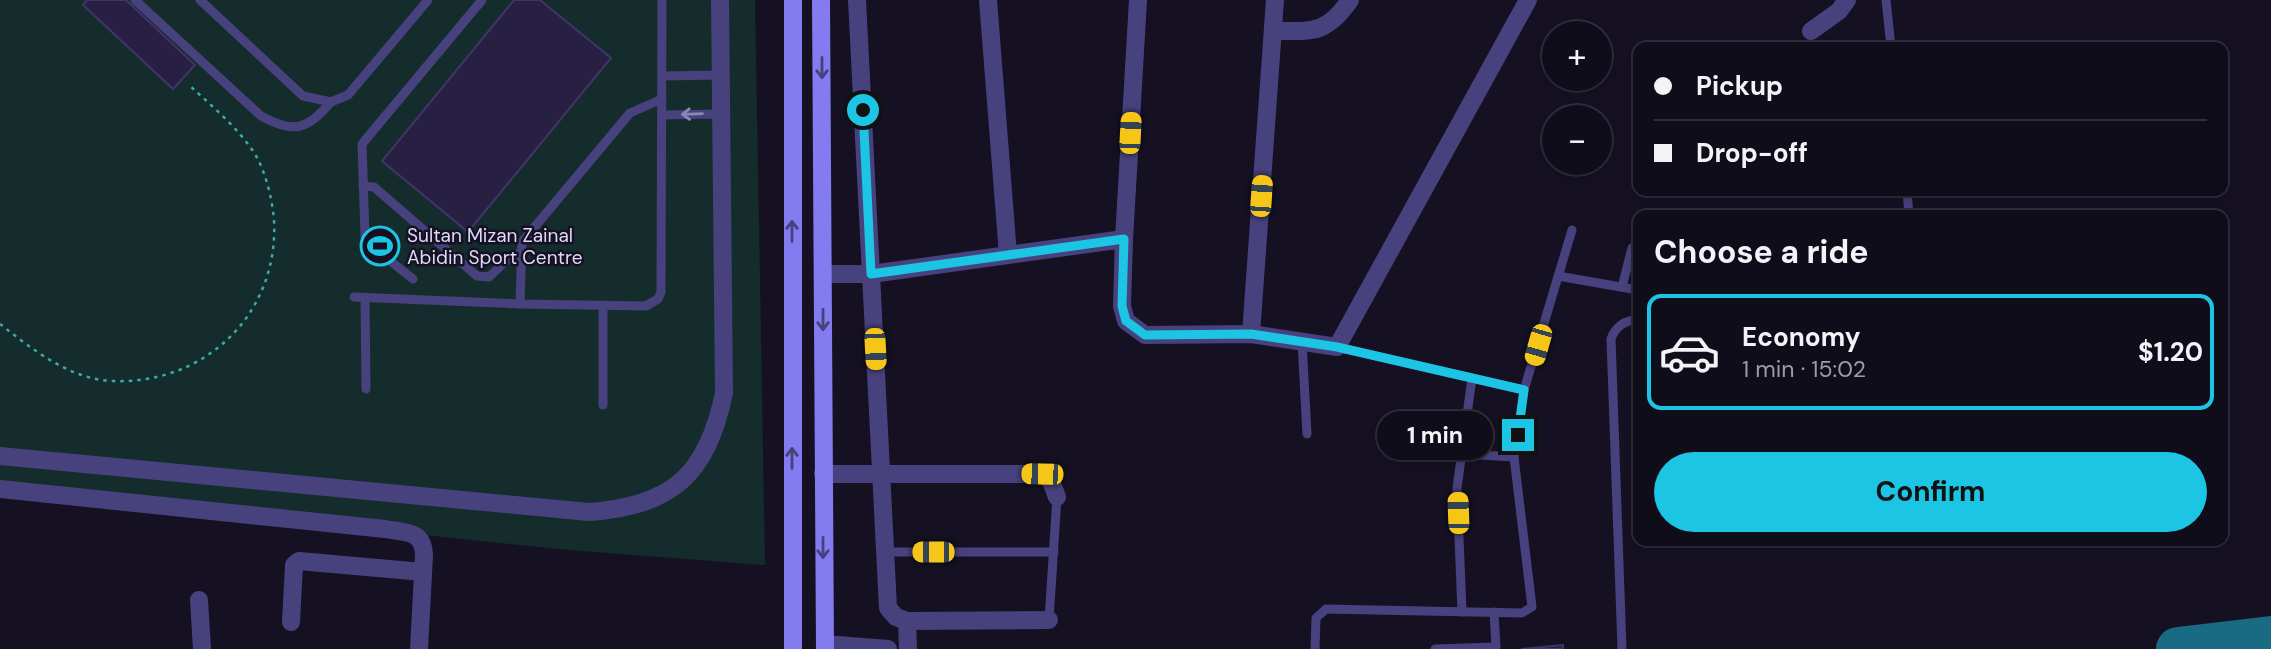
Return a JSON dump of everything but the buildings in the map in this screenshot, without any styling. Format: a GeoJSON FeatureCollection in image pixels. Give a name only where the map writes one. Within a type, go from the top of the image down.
{"type":"FeatureCollection","features":[{"type":"Feature","properties":{"kind":"main road"},"geometry":{"type":"LineString","coordinates":[[793,0],[793,649]]}},
{"type":"Feature","properties":{"kind":"main road"},"geometry":{"type":"LineString","coordinates":[[821,0],[825,646]]}},
{"type":"Feature","properties":{"kind":"street"},"geometry":{"type":"LineString","coordinates":[[0,456],[589,512],[629,509],[666,494],[696,467],[716,432],[724,393],[720,0]]}},
{"type":"Feature","properties":{"kind":"street"},"geometry":{"type":"LineString","coordinates":[[857,0],[888,608],[896,617],[907,621],[1049,620]]}},
{"type":"Feature","properties":{"kind":"street"},"geometry":{"type":"LineString","coordinates":[[988,0],[1008,255]]}},
{"type":"Feature","properties":{"kind":"street"},"geometry":{"type":"LineString","coordinates":[[1139,0],[1124,239],[1122,306],[1126,321],[1145,335],[1251,334],[1337,347],[1528,0]]}},
{"type":"Feature","properties":{"kind":"street"},"geometry":{"type":"LineString","coordinates":[[1251,334],[1275,0]]}},
{"type":"Feature","properties":{"kind":"street"},"geometry":{"type":"LineString","coordinates":[[1273,31],[1321,29],[1332,23],[1350,0]]}},
{"type":"Feature","properties":{"kind":"street"},"geometry":{"type":"LineString","coordinates":[[1811,31],[1839,12],[1847,0]]}},
{"type":"Feature","properties":{"kind":"street"},"geometry":{"type":"LineString","coordinates":[[823,274],[871,274],[1124,239]]}},
{"type":"Feature","properties":{"kind":"street"},"geometry":{"type":"LineString","coordinates":[[823,474],[1042,474],[1051,481],[1057,497]]}},
{"type":"Feature","properties":{"kind":"street"},"geometry":{"type":"LineString","coordinates":[[0,489],[418,536],[424,543],[419,649]]}},
{"type":"Feature","properties":{"kind":"street"},"geometry":{"type":"LineString","coordinates":[[291,622],[292,574],[294,565],[299,561],[423,572]]}},
{"type":"Feature","properties":{"kind":"street"},"geometry":{"type":"LineString","coordinates":[[200,600],[202,649]]}},
{"type":"Feature","properties":{"kind":"street"},"geometry":{"type":"LineString","coordinates":[[907,621],[908,649]]}},
{"type":"Feature","properties":{"kind":"street"},"geometry":{"type":"LineString","coordinates":[[825,646],[888,649]]}},
{"type":"Feature","properties":{"kind":"lane"},"geometry":{"type":"LineString","coordinates":[[135,0],[261,116],[276,124],[295,127],[310,123],[331,102],[348,95],[428,0]]}},
{"type":"Feature","properties":{"kind":"lane"},"geometry":{"type":"LineString","coordinates":[[200,0],[303,96],[331,102]]}},
{"type":"Feature","properties":{"kind":"lane"},"geometry":{"type":"LineString","coordinates":[[413,279],[367,241],[362,144],[482,0]]}},
{"type":"Feature","properties":{"kind":"lane"},"geometry":{"type":"LineString","coordinates":[[354,297],[646,306],[658,299],[661,292],[662,0]]}},
{"type":"Feature","properties":{"kind":"lane"},"geometry":{"type":"LineString","coordinates":[[1886,0],[1890,42]]}},
{"type":"Feature","properties":{"kind":"lane"},"geometry":{"type":"LineString","coordinates":[[662,76],[721,75]]}},
{"type":"Feature","properties":{"kind":"lane"},"geometry":{"type":"LineString","coordinates":[[520,304],[522,242],[630,113],[662,99]]}},
{"type":"Feature","properties":{"kind":"lane"},"geometry":{"type":"LineString","coordinates":[[662,115],[721,114]]}},
{"type":"Feature","properties":{"kind":"lane"},"geometry":{"type":"LineString","coordinates":[[363,186],[374,187],[477,276],[483,278],[495,274],[512,255],[520,253]]}},
{"type":"Feature","properties":{"kind":"lane"},"geometry":{"type":"LineString","coordinates":[[1315,649],[1316,618],[1326,609],[1522,612],[1532,607],[1514,457],[1524,390],[1572,230]]}},
{"type":"Feature","properties":{"kind":"lane"},"geometry":{"type":"LineString","coordinates":[[1622,287],[1633,248]]}},
{"type":"Feature","properties":{"kind":"lane"},"geometry":{"type":"LineString","coordinates":[[1558,276],[1633,289]]}},
{"type":"Feature","properties":{"kind":"lane"},"geometry":{"type":"LineString","coordinates":[[365,298],[366,389]]}},
{"type":"Feature","properties":{"kind":"lane"},"geometry":{"type":"LineString","coordinates":[[603,305],[603,405]]}},
{"type":"Feature","properties":{"kind":"lane"},"geometry":{"type":"LineString","coordinates":[[1622,649],[1611,339],[1614,331],[1626,321],[1633,320]]}},
{"type":"Feature","properties":{"kind":"lane"},"geometry":{"type":"LineString","coordinates":[[1302,342],[1307,435]]}},
{"type":"Feature","properties":{"kind":"lane"},"geometry":{"type":"LineString","coordinates":[[1337,347],[1524,390]]}},
{"type":"Feature","properties":{"kind":"lane"},"geometry":{"type":"LineString","coordinates":[[1462,612],[1457,488],[1472,378]]}},
{"type":"Feature","properties":{"kind":"lane"},"geometry":{"type":"LineString","coordinates":[[1462,454],[1514,457]]}},
{"type":"Feature","properties":{"kind":"lane"},"geometry":{"type":"LineString","coordinates":[[1049,620],[1057,497]]}},
{"type":"Feature","properties":{"kind":"lane"},"geometry":{"type":"LineString","coordinates":[[885,552],[1054,552]]}},
{"type":"Feature","properties":{"kind":"lane"},"geometry":{"type":"LineString","coordinates":[[1435,649],[1496,647],[1494,612]]}},
{"type":"Feature","properties":{"kind":"path"},"geometry":{"type":"LineString","coordinates":[[0,324],[64,369],[110,381],[157,379],[201,361],[237,331],[263,292],[275,246],[272,199],[255,155],[226,119],[189,85]]}},
{"type":"Feature","properties":{"kind":"green space","name":"Sultan Mizan Zainal Abidin Sport Centre"},"geometry":{"type":"Polygon","coordinates":[[[0,0],[755,0],[765,565],[569,550],[0,491],[0,0]]]}},
{"type":"Feature","properties":{"kind":"taxiway"},"geometry":{"type":"LineString","coordinates":[[2178,649],[2271,638]]}},
{"type":"Feature","properties":{"kind":"place","name":"Sultan Mizan Zainal Abidin Sport Centre"},"geometry":{"type":"Point","coordinates":[380,246]}},
{"type":"Feature","properties":{"kind":"route"},"geometry":{"type":"LineString","coordinates":[[863,110],[871,274],[1124,239],[1122,306],[1126,321],[1145,335],[1251,334],[1337,347],[1524,390],[1518,435]]}}]}
